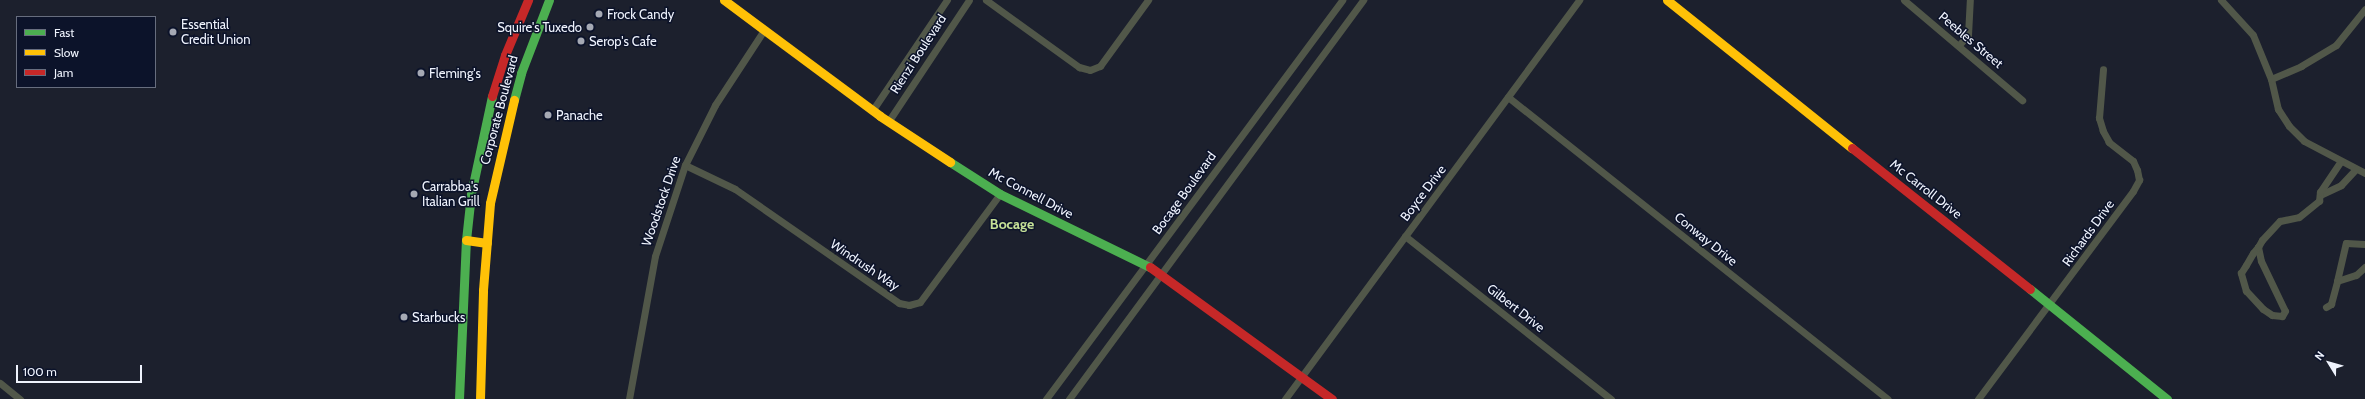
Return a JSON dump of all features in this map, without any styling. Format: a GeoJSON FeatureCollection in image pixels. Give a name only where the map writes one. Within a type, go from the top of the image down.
{"type":"FeatureCollection","features":[{"type":"Feature","properties":{"kind":"street","name":"Corporate Boulevard"},"geometry":{"type":"LineString","coordinates":[[459,399],[466,240],[471,194],[490,105],[505,55],[528,0]]}},
{"type":"Feature","properties":{"kind":"street","name":"Corporate Boulevard"},"geometry":{"type":"LineString","coordinates":[[480,399],[490,203],[508,116],[531,45],[550,0]]}},
{"type":"Feature","properties":{"kind":"street","name":"Mc Connell Drive"},"geometry":{"type":"LineString","coordinates":[[724,0],[888,122],[1000,194],[1146,265],[1161,274],[1303,376],[1332,399]]}},
{"type":"Feature","properties":{"kind":"street","name":"Rienzi Boulevard"},"geometry":{"type":"LineString","coordinates":[[872,111],[947,0]]}},
{"type":"Feature","properties":{"kind":"street","name":"Rienzi Boulevard"},"geometry":{"type":"LineString","coordinates":[[888,122],[969,0]]}},
{"type":"Feature","properties":{"kind":"street"},"geometry":{"type":"LineString","coordinates":[[986,0],[1079,67],[1090,70],[1100,66],[1148,0]]}},
{"type":"Feature","properties":{"kind":"street","name":"Bocage Boulevard"},"geometry":{"type":"LineString","coordinates":[[1046,399],[1342,0]]}},
{"type":"Feature","properties":{"kind":"street"},"geometry":{"type":"LineString","coordinates":[[1069,399],[1363,0]]}},
{"type":"Feature","properties":{"kind":"street","name":"Boyce Drive"},"geometry":{"type":"LineString","coordinates":[[1285,399],[1579,0]]}},
{"type":"Feature","properties":{"kind":"street","name":"Mc Carroll Drive"},"geometry":{"type":"LineString","coordinates":[[1667,0],[2050,304],[2167,399]]}},
{"type":"Feature","properties":{"kind":"street","name":"Peebles Street"},"geometry":{"type":"LineString","coordinates":[[1904,0],[1959,45],[2022,100]]}},
{"type":"Feature","properties":{"kind":"street"},"geometry":{"type":"LineString","coordinates":[[1959,45],[1968,35],[1970,0]]}},
{"type":"Feature","properties":{"kind":"street"},"geometry":{"type":"LineString","coordinates":[[2221,0],[2253,35],[2271,80],[2278,108],[2288,126],[2304,141],[2365,173]]}},
{"type":"Feature","properties":{"kind":"street"},"geometry":{"type":"LineString","coordinates":[[2271,80],[2301,66],[2336,45],[2365,10]]}},
{"type":"Feature","properties":{"kind":"street","name":"Woodstock Drive"},"geometry":{"type":"LineString","coordinates":[[629,399],[655,256],[685,165],[715,105],[764,30]]}},
{"type":"Feature","properties":{"kind":"street","name":"Richards Drive"},"geometry":{"type":"LineString","coordinates":[[1978,399],[2050,304],[2133,191],[2139,180],[2137,170],[2132,161],[2109,142],[2103,131],[2099,118],[2103,70]]}},
{"type":"Feature","properties":{"kind":"street","name":"Conway Drive"},"geometry":{"type":"LineString","coordinates":[[1508,97],[1888,399]]}},
{"type":"Feature","properties":{"kind":"street"},"geometry":{"type":"LineString","coordinates":[[2258,247],[2260,261],[2285,311],[2282,316],[2272,315],[2263,309],[2243,285],[2241,274],[2258,247],[2280,221],[2299,217],[2319,201],[2320,195],[2341,161]]}},
{"type":"Feature","properties":{"kind":"street","name":"Windrush Way"},"geometry":{"type":"LineString","coordinates":[[685,165],[743,195],[899,303],[910,305],[920,302],[1000,194]]}},
{"type":"Feature","properties":{"kind":"street"},"geometry":{"type":"LineString","coordinates":[[2320,195],[2341,185],[2356,169]]}},
{"type":"Feature","properties":{"kind":"street","name":"Gilbert Drive"},"geometry":{"type":"LineString","coordinates":[[1406,236],[1611,399]]}},
{"type":"Feature","properties":{"kind":"street"},"geometry":{"type":"LineString","coordinates":[[466,240],[487,243]]}},
{"type":"Feature","properties":{"kind":"street"},"geometry":{"type":"LineString","coordinates":[[2326,307],[2331,304],[2346,243],[2365,244]]}},
{"type":"Feature","properties":{"kind":"street"},"geometry":{"type":"LineString","coordinates":[[2337,281],[2356,274],[2365,267]]}},
{"type":"Feature","properties":{"kind":"street"},"geometry":{"type":"LineString","coordinates":[[0,383],[20,399]]}},
{"type":"Feature","properties":{"kind":"traffic: fast"},"geometry":{"type":"LineString","coordinates":[[514,100],[521,73],[549,0]]}},
{"type":"Feature","properties":{"kind":"traffic: fast"},"geometry":{"type":"LineString","coordinates":[[459,399],[466,240],[471,194],[492,96]]}},
{"type":"Feature","properties":{"kind":"traffic: fast"},"geometry":{"type":"LineString","coordinates":[[950,162],[1000,194],[1150,267]]}},
{"type":"Feature","properties":{"kind":"traffic: fast"},"geometry":{"type":"LineString","coordinates":[[2030,289],[2167,399]]}},
{"type":"Feature","properties":{"kind":"traffic: slow"},"geometry":{"type":"LineString","coordinates":[[724,0],[880,116],[950,162]]}},
{"type":"Feature","properties":{"kind":"traffic: slow"},"geometry":{"type":"LineString","coordinates":[[1667,0],[1852,148]]}},
{"type":"Feature","properties":{"kind":"traffic: slow"},"geometry":{"type":"LineString","coordinates":[[480,399],[483,290],[490,203],[514,100]]}},
{"type":"Feature","properties":{"kind":"traffic: slow"},"geometry":{"type":"LineString","coordinates":[[466,240],[487,243]]}},
{"type":"Feature","properties":{"kind":"traffic: jam"},"geometry":{"type":"LineString","coordinates":[[492,96],[505,55],[528,0]]}},
{"type":"Feature","properties":{"kind":"traffic: jam"},"geometry":{"type":"LineString","coordinates":[[1852,148],[2030,289]]}},
{"type":"Feature","properties":{"kind":"traffic: jam"},"geometry":{"type":"LineString","coordinates":[[1150,267],[1332,399]]}},
{"type":"Feature","properties":{"kind":"place","name":"Frock Candy"},"geometry":{"type":"Point","coordinates":[599,14]}},
{"type":"Feature","properties":{"kind":"place","name":"Squire's Tuxedo"},"geometry":{"type":"Point","coordinates":[590,27]}},
{"type":"Feature","properties":{"kind":"place","name":"Essential Credit Union"},"geometry":{"type":"Point","coordinates":[173,32]}},
{"type":"Feature","properties":{"kind":"place","name":"Serop's Cafe"},"geometry":{"type":"Point","coordinates":[581,41]}},
{"type":"Feature","properties":{"kind":"place","name":"Fleming's"},"geometry":{"type":"Point","coordinates":[421,73]}},
{"type":"Feature","properties":{"kind":"place","name":"Panache"},"geometry":{"type":"Point","coordinates":[548,115]}},
{"type":"Feature","properties":{"kind":"place","name":"Carrabba's Italian Grill"},"geometry":{"type":"Point","coordinates":[414,194]}},
{"type":"Feature","properties":{"kind":"place","name":"Starbucks"},"geometry":{"type":"Point","coordinates":[404,317]}},
{"type":"Feature","properties":{"kind":"district","name":"Bocage"},"geometry":{"type":"Point","coordinates":[1012,224]}}]}
